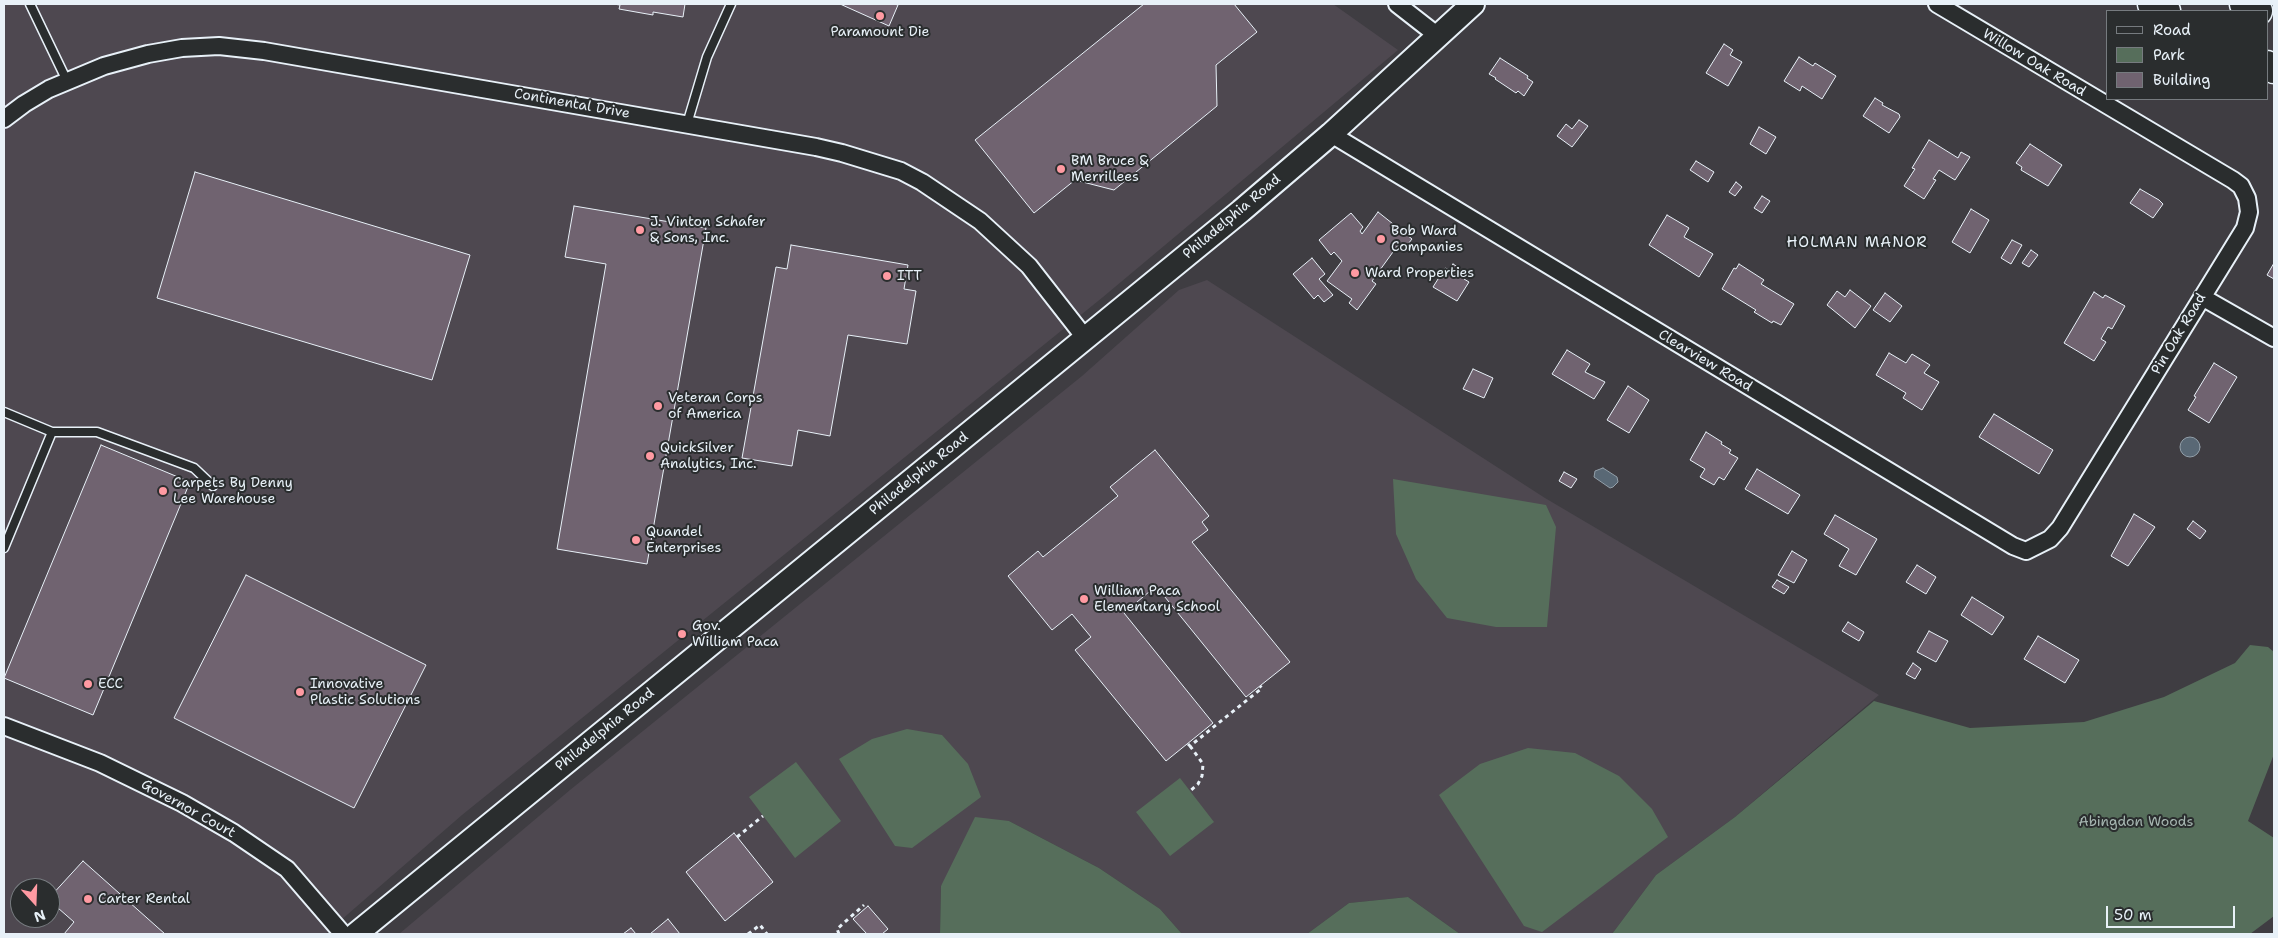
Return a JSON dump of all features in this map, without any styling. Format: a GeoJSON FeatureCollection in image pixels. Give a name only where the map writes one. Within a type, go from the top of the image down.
{"type":"FeatureCollection","features":[{"type":"Feature","properties":{"kind":"highway"},"geometry":{"type":"LineString","coordinates":[[2152,4],[2164,10]]}},
{"type":"Feature","properties":{"kind":"highway"},"geometry":{"type":"LineString","coordinates":[[2244,4],[2256,10]]}},
{"type":"Feature","properties":{"kind":"main road","name":"Philadelphia Road"},"geometry":{"type":"LineString","coordinates":[[356,934],[1086,339],[1331,134],[1473,4]]}},
{"type":"Feature","properties":{"kind":"street"},"geometry":{"type":"LineString","coordinates":[[1396,4],[1438,36]]}},
{"type":"Feature","properties":{"kind":"street","name":"Willow Oak Road"},"geometry":{"type":"LineString","coordinates":[[1936,4],[2210,167]]}},
{"type":"Feature","properties":{"kind":"street","name":"Continental Drive"},"geometry":{"type":"LineString","coordinates":[[4,119],[24,104],[67,81],[124,59],[182,48],[219,46],[264,51],[687,124],[842,153],[901,171],[922,182],[980,221],[1005,243],[1039,279],[1086,339]]}},
{"type":"Feature","properties":{"kind":"street","name":"Clearview Road"},"geometry":{"type":"LineString","coordinates":[[1331,134],[2013,546],[2026,551],[2050,539],[2072,509]]}},
{"type":"Feature","properties":{"kind":"street","name":"Pin Oak Road"},"geometry":{"type":"LineString","coordinates":[[2072,509],[2245,228],[2249,212],[2247,198],[2241,186],[2210,167]]}},
{"type":"Feature","properties":{"kind":"street"},"geometry":{"type":"LineString","coordinates":[[2202,297],[2274,338]]}},
{"type":"Feature","properties":{"kind":"street","name":"Governor Court"},"geometry":{"type":"LineString","coordinates":[[4,726],[100,763],[182,803],[234,833],[287,869],[343,934]]}},
{"type":"Feature","properties":{"kind":"lane"},"geometry":{"type":"LineString","coordinates":[[30,4],[67,81]]}},
{"type":"Feature","properties":{"kind":"lane"},"geometry":{"type":"LineString","coordinates":[[687,124],[707,57],[731,4]]}},
{"type":"Feature","properties":{"kind":"lane"},"geometry":{"type":"LineString","coordinates":[[4,412],[52,432],[97,432],[194,468],[214,486]]}},
{"type":"Feature","properties":{"kind":"lane"},"geometry":{"type":"LineString","coordinates":[[4,548],[52,432]]}},
{"type":"Feature","properties":{"kind":"path"},"geometry":{"type":"LineString","coordinates":[[1190,791],[1198,784],[1202,776],[1203,764],[1189,745],[1262,688],[1260,686]]}},
{"type":"Feature","properties":{"kind":"path"},"geometry":{"type":"LineString","coordinates":[[737,837],[763,816]]}},
{"type":"Feature","properties":{"kind":"path"},"geometry":{"type":"LineString","coordinates":[[839,934],[837,929],[864,905]]}},
{"type":"Feature","properties":{"kind":"path"},"geometry":{"type":"LineString","coordinates":[[748,934],[760,925],[768,934]]}},
{"type":"Feature","properties":{"kind":"shaded area"},"geometry":{"type":"Polygon","coordinates":[[[4,4],[1333,4],[1398,50],[1103,297],[462,815],[325,934],[4,934],[4,4]]]}},
{"type":"Feature","properties":{"kind":"shaded area"},"geometry":{"type":"Polygon","coordinates":[[[1207,280],[1545,498],[1879,695],[1735,817],[1656,875],[1612,934],[1460,934],[1408,897],[1349,903],[1307,934],[1182,934],[1160,909],[1099,868],[1009,821],[941,886],[940,934],[399,934],[570,790],[1082,376],[1179,290],[1207,280]]]}},
{"type":"Feature","properties":{"kind":"green space"},"geometry":{"type":"Polygon","coordinates":[[[1393,479],[1546,505],[1556,527],[1547,627],[1496,627],[1447,618],[1416,579],[1396,534],[1393,479]]]}},
{"type":"Feature","properties":{"kind":"green space","name":"Abingdon Woods"},"geometry":{"type":"Polygon","coordinates":[[[2250,645],[2268,647],[2274,652],[2274,754],[2248,821],[2274,838],[2274,916],[2250,934],[1612,934],[1656,875],[1735,817],[1874,701],[1970,728],[2084,722],[2164,697],[2235,663],[2250,645]]]}},
{"type":"Feature","properties":{"kind":"green space"},"geometry":{"type":"Polygon","coordinates":[[[907,729],[942,735],[968,764],[981,797],[912,848],[895,846],[839,759],[872,739],[907,729]]]}},
{"type":"Feature","properties":{"kind":"green space"},"geometry":{"type":"Polygon","coordinates":[[[1528,748],[1575,753],[1619,776],[1652,809],[1668,837],[1542,932],[1524,926],[1439,795],[1480,764],[1528,748]]]}},
{"type":"Feature","properties":{"kind":"green space"},"geometry":{"type":"Polygon","coordinates":[[[796,762],[841,821],[795,858],[749,797],[796,762]]]}},
{"type":"Feature","properties":{"kind":"green space"},"geometry":{"type":"Polygon","coordinates":[[[1180,778],[1214,822],[1170,856],[1136,812],[1180,778]]]}},
{"type":"Feature","properties":{"kind":"green space"},"geometry":{"type":"Polygon","coordinates":[[[975,817],[1009,821],[1099,868],[1160,909],[1182,934],[940,934],[941,886],[975,817]]]}},
{"type":"Feature","properties":{"kind":"green space"},"geometry":{"type":"Polygon","coordinates":[[[1408,897],[1460,934],[1307,934],[1349,903],[1408,897]]]}},
{"type":"Feature","properties":{"kind":"water"},"geometry":{"type":"Polygon","coordinates":[[[2186,437],[2194,437],[2200,443],[2200,451],[2194,457],[2186,457],[2180,451],[2180,443],[2186,437]]]}},
{"type":"Feature","properties":{"kind":"water"},"geometry":{"type":"Polygon","coordinates":[[[1603,468],[1617,477],[1618,482],[1613,487],[1610,488],[1594,477],[1595,471],[1603,468]]]}},
{"type":"Feature","properties":{"kind":"building"},"geometry":{"type":"Polygon","coordinates":[[[613,4],[685,4],[683,17],[653,12],[653,15],[619,9],[620,5],[613,4]]]}},
{"type":"Feature","properties":{"kind":"building","name":"Paramount Die"},"geometry":{"type":"Polygon","coordinates":[[[840,4],[894,4],[898,5],[889,26],[840,4]]]}},
{"type":"Feature","properties":{"kind":"building"},"geometry":{"type":"Polygon","coordinates":[[[1144,4],[1234,4],[1257,32],[1216,65],[1217,106],[1114,190],[1075,180],[1034,213],[975,140],[1144,4]]]}},
{"type":"Feature","properties":{"kind":"building"},"geometry":{"type":"Polygon","coordinates":[[[1724,44],[1733,50],[1730,55],[1742,62],[1728,86],[1706,73],[1724,44]]]}},
{"type":"Feature","properties":{"kind":"building"},"geometry":{"type":"Polygon","coordinates":[[[1799,57],[1813,66],[1815,63],[1836,76],[1822,99],[1802,86],[1800,91],[1784,81],[1799,57]]]}},
{"type":"Feature","properties":{"kind":"building"},"geometry":{"type":"Polygon","coordinates":[[[1500,58],[1528,76],[1527,78],[1533,82],[1524,96],[1518,91],[1516,93],[1489,74],[1500,58]]]}},
{"type":"Feature","properties":{"kind":"building"},"geometry":{"type":"Polygon","coordinates":[[[1875,98],[1883,103],[1882,105],[1899,114],[1900,117],[1889,133],[1863,116],[1875,98]]]}},
{"type":"Feature","properties":{"kind":"building"},"geometry":{"type":"Polygon","coordinates":[[[1579,120],[1588,126],[1572,147],[1557,136],[1566,124],[1572,129],[1579,120]]]}},
{"type":"Feature","properties":{"kind":"building"},"geometry":{"type":"Polygon","coordinates":[[[1759,127],[1776,137],[1766,154],[1750,144],[1759,127]]]}},
{"type":"Feature","properties":{"kind":"building"},"geometry":{"type":"Polygon","coordinates":[[[1929,140],[1958,158],[1961,152],[1970,157],[1955,180],[1939,170],[1933,179],[1936,180],[1924,199],[1904,186],[1915,169],[1912,168],[1929,140]]]}},
{"type":"Feature","properties":{"kind":"building"},"geometry":{"type":"Polygon","coordinates":[[[2030,144],[2062,165],[2048,186],[2021,170],[2022,167],[2016,163],[2030,144]]]}},
{"type":"Feature","properties":{"kind":"building"},"geometry":{"type":"Polygon","coordinates":[[[1696,161],[1714,172],[1708,182],[1690,170],[1696,161]]]}},
{"type":"Feature","properties":{"kind":"building"},"geometry":{"type":"Polygon","coordinates":[[[195,172],[470,255],[432,380],[157,298],[195,172]]]}},
{"type":"Feature","properties":{"kind":"building"},"geometry":{"type":"Polygon","coordinates":[[[1736,182],[1742,187],[1735,196],[1729,192],[1736,182]]]}},
{"type":"Feature","properties":{"kind":"building"},"geometry":{"type":"Polygon","coordinates":[[[2140,189],[2163,204],[2153,218],[2130,203],[2140,189]]]}},
{"type":"Feature","properties":{"kind":"building"},"geometry":{"type":"Polygon","coordinates":[[[1762,196],[1770,201],[1762,213],[1754,208],[1762,196]]]}},
{"type":"Feature","properties":{"kind":"building"},"geometry":{"type":"Polygon","coordinates":[[[574,206],[706,228],[647,564],[557,549],[606,264],[565,257],[574,206]]]}},
{"type":"Feature","properties":{"kind":"building"},"geometry":{"type":"Polygon","coordinates":[[[1971,209],[1989,220],[1970,253],[1952,242],[1971,209]]]}},
{"type":"Feature","properties":{"kind":"building"},"geometry":{"type":"Polygon","coordinates":[[[1378,212],[1412,239],[1404,249],[1398,245],[1372,281],[1376,284],[1357,310],[1349,303],[1352,299],[1327,281],[1342,261],[1334,252],[1331,255],[1319,240],[1351,213],[1363,227],[1360,231],[1362,234],[1378,212]]]}},
{"type":"Feature","properties":{"kind":"building"},"geometry":{"type":"Polygon","coordinates":[[[1667,215],[1689,228],[1684,237],[1713,254],[1699,277],[1649,245],[1667,215]]]}},
{"type":"Feature","properties":{"kind":"building"},"geometry":{"type":"Polygon","coordinates":[[[2012,240],[2022,245],[2011,264],[2001,258],[2012,240]]]}},
{"type":"Feature","properties":{"kind":"building"},"geometry":{"type":"Polygon","coordinates":[[[791,245],[908,265],[904,289],[916,291],[907,344],[848,335],[830,436],[798,430],[792,466],[742,458],[776,267],[787,269],[791,245]]]}},
{"type":"Feature","properties":{"kind":"building"},"geometry":{"type":"Polygon","coordinates":[[[2031,250],[2038,255],[2029,267],[2022,263],[2031,250]]]}},
{"type":"Feature","properties":{"kind":"building"},"geometry":{"type":"Polygon","coordinates":[[[1312,258],[1325,274],[1319,279],[1333,295],[1324,302],[1318,295],[1314,299],[1293,274],[1312,258]]]}},
{"type":"Feature","properties":{"kind":"building"},"geometry":{"type":"Polygon","coordinates":[[[2274,263],[2274,279],[2267,275],[2274,263]]]}},
{"type":"Feature","properties":{"kind":"building"},"geometry":{"type":"Polygon","coordinates":[[[1453,264],[1467,273],[1464,279],[1469,282],[1457,301],[1433,287],[1445,268],[1449,270],[1453,264]]]}},
{"type":"Feature","properties":{"kind":"building"},"geometry":{"type":"Polygon","coordinates":[[[1739,264],[1764,280],[1761,284],[1794,304],[1781,325],[1773,321],[1772,323],[1754,312],[1756,310],[1722,289],[1734,268],[1736,269],[1739,264]]]}},
{"type":"Feature","properties":{"kind":"building"},"geometry":{"type":"Polygon","coordinates":[[[1850,290],[1871,306],[1855,328],[1827,305],[1837,291],[1845,297],[1850,290]]]}},
{"type":"Feature","properties":{"kind":"building"},"geometry":{"type":"Polygon","coordinates":[[[2094,292],[2103,298],[2105,295],[2125,306],[2112,329],[2108,327],[2101,339],[2106,342],[2094,361],[2064,343],[2094,292]]]}},
{"type":"Feature","properties":{"kind":"building"},"geometry":{"type":"Polygon","coordinates":[[[1885,293],[1902,306],[1890,322],[1873,310],[1885,293]]]}},
{"type":"Feature","properties":{"kind":"building"},"geometry":{"type":"Polygon","coordinates":[[[1567,350],[1590,364],[1585,372],[1605,382],[1594,399],[1552,374],[1567,350]]]}},
{"type":"Feature","properties":{"kind":"building"},"geometry":{"type":"Polygon","coordinates":[[[1889,353],[1906,363],[1912,354],[1930,365],[1924,373],[1939,382],[1922,410],[1903,398],[1906,393],[1876,375],[1889,353]]]}},
{"type":"Feature","properties":{"kind":"building"},"geometry":{"type":"Polygon","coordinates":[[[2214,363],[2237,377],[2209,423],[2188,410],[2196,397],[2194,396],[2214,363]]]}},
{"type":"Feature","properties":{"kind":"building"},"geometry":{"type":"Polygon","coordinates":[[[1473,369],[1493,378],[1484,398],[1463,389],[1473,369]]]}},
{"type":"Feature","properties":{"kind":"building"},"geometry":{"type":"Polygon","coordinates":[[[1628,386],[1649,400],[1629,433],[1607,420],[1628,386]]]}},
{"type":"Feature","properties":{"kind":"building"},"geometry":{"type":"Polygon","coordinates":[[[1994,414],[2053,450],[2039,474],[1979,437],[1994,414]]]}},
{"type":"Feature","properties":{"kind":"building"},"geometry":{"type":"Polygon","coordinates":[[[1706,432],[1722,442],[1721,444],[1731,450],[1729,453],[1738,458],[1724,480],[1719,477],[1714,485],[1700,477],[1705,469],[1690,460],[1706,432]]]}},
{"type":"Feature","properties":{"kind":"building"},"geometry":{"type":"Polygon","coordinates":[[[101,445],[190,482],[93,715],[4,678],[101,445]]]}},
{"type":"Feature","properties":{"kind":"building","name":"William Paca Elementary School"},"geometry":{"type":"Polygon","coordinates":[[[1155,450],[1209,516],[1202,522],[1208,530],[1192,542],[1290,662],[1246,697],[1156,586],[1124,613],[1213,723],[1166,761],[1075,650],[1091,637],[1072,614],[1052,630],[1008,576],[1038,551],[1043,557],[1118,496],[1110,487],[1155,450]]]}},
{"type":"Feature","properties":{"kind":"building"},"geometry":{"type":"Polygon","coordinates":[[[1757,469],[1800,495],[1788,514],[1745,489],[1757,469]]]}},
{"type":"Feature","properties":{"kind":"building"},"geometry":{"type":"Polygon","coordinates":[[[1564,472],[1577,479],[1571,488],[1559,481],[1564,472]]]}},
{"type":"Feature","properties":{"kind":"building"},"geometry":{"type":"Polygon","coordinates":[[[2134,514],[2155,527],[2128,566],[2111,556],[2134,514]]]}},
{"type":"Feature","properties":{"kind":"building"},"geometry":{"type":"Polygon","coordinates":[[[1835,515],[1877,539],[1856,575],[1839,566],[1849,549],[1824,534],[1835,515]]]}},
{"type":"Feature","properties":{"kind":"building"},"geometry":{"type":"Polygon","coordinates":[[[2193,521],[2206,531],[2200,539],[2187,529],[2193,521]]]}},
{"type":"Feature","properties":{"kind":"building"},"geometry":{"type":"Polygon","coordinates":[[[1792,551],[1807,560],[1794,583],[1778,575],[1792,551]]]}},
{"type":"Feature","properties":{"kind":"building"},"geometry":{"type":"Polygon","coordinates":[[[1917,565],[1936,577],[1926,594],[1906,582],[1917,565]]]}},
{"type":"Feature","properties":{"kind":"building","name":"Innovative Plastic Solutions"},"geometry":{"type":"Polygon","coordinates":[[[246,575],[426,665],[354,808],[174,718],[246,575]]]}},
{"type":"Feature","properties":{"kind":"building"},"geometry":{"type":"Polygon","coordinates":[[[1777,580],[1789,587],[1784,594],[1772,587],[1777,580]]]}},
{"type":"Feature","properties":{"kind":"building"},"geometry":{"type":"Polygon","coordinates":[[[1972,597],[2004,617],[1992,635],[1961,615],[1972,597]]]}},
{"type":"Feature","properties":{"kind":"building"},"geometry":{"type":"Polygon","coordinates":[[[1848,622],[1864,632],[1859,641],[1842,631],[1848,622]]]}},
{"type":"Feature","properties":{"kind":"building"},"geometry":{"type":"Polygon","coordinates":[[[1929,631],[1948,641],[1936,662],[1917,652],[1929,631]]]}},
{"type":"Feature","properties":{"kind":"building"},"geometry":{"type":"Polygon","coordinates":[[[2038,636],[2079,660],[2065,683],[2024,659],[2038,636]]]}},
{"type":"Feature","properties":{"kind":"building"},"geometry":{"type":"Polygon","coordinates":[[[1913,663],[1921,669],[1915,679],[1906,674],[1913,663]]]}},
{"type":"Feature","properties":{"kind":"building"},"geometry":{"type":"Polygon","coordinates":[[[734,833],[773,882],[725,921],[686,872],[734,833]]]}},
{"type":"Feature","properties":{"kind":"building","name":"Carter Rental"},"geometry":{"type":"Polygon","coordinates":[[[83,861],[165,934],[64,934],[74,922],[60,910],[60,886],[83,861]]]}},
{"type":"Feature","properties":{"kind":"building"},"geometry":{"type":"Polygon","coordinates":[[[868,906],[888,929],[882,934],[867,934],[853,919],[868,906]]]}},
{"type":"Feature","properties":{"kind":"building"},"geometry":{"type":"Polygon","coordinates":[[[668,919],[680,934],[650,934],[668,919]]]}},
{"type":"Feature","properties":{"kind":"building"},"geometry":{"type":"Polygon","coordinates":[[[631,928],[636,934],[623,934],[631,928]]]}},
{"type":"Feature","properties":{"kind":"place","name":"Paramount Die"},"geometry":{"type":"Point","coordinates":[880,16]}},
{"type":"Feature","properties":{"kind":"place","name":"BM Bruce & Merrillees"},"geometry":{"type":"Point","coordinates":[1061,169]}},
{"type":"Feature","properties":{"kind":"place","name":"J. Vinton Schafer & Sons, Inc."},"geometry":{"type":"Point","coordinates":[640,230]}},
{"type":"Feature","properties":{"kind":"place","name":"Bob Ward Companies"},"geometry":{"type":"Point","coordinates":[1381,239]}},
{"type":"Feature","properties":{"kind":"place","name":"Ward Properties"},"geometry":{"type":"Point","coordinates":[1355,273]}},
{"type":"Feature","properties":{"kind":"place","name":"ITT"},"geometry":{"type":"Point","coordinates":[887,276]}},
{"type":"Feature","properties":{"kind":"place","name":"Veteran Corps of America"},"geometry":{"type":"Point","coordinates":[658,406]}},
{"type":"Feature","properties":{"kind":"place","name":"QuickSilver Analytics, Inc."},"geometry":{"type":"Point","coordinates":[650,456]}},
{"type":"Feature","properties":{"kind":"place","name":"Carpets By Denny Lee Warehouse"},"geometry":{"type":"Point","coordinates":[163,491]}},
{"type":"Feature","properties":{"kind":"place","name":"Quandel Enterprises"},"geometry":{"type":"Point","coordinates":[636,540]}},
{"type":"Feature","properties":{"kind":"place","name":"William Paca Elementary School"},"geometry":{"type":"Point","coordinates":[1084,599]}},
{"type":"Feature","properties":{"kind":"place","name":"Gov. William Paca"},"geometry":{"type":"Point","coordinates":[682,634]}},
{"type":"Feature","properties":{"kind":"place","name":"ECC"},"geometry":{"type":"Point","coordinates":[88,684]}},
{"type":"Feature","properties":{"kind":"place","name":"Innovative Plastic Solutions"},"geometry":{"type":"Point","coordinates":[300,692]}},
{"type":"Feature","properties":{"kind":"place","name":"Carter Rental"},"geometry":{"type":"Point","coordinates":[88,899]}},
{"type":"Feature","properties":{"kind":"district","name":"HOLMAN MANOR"},"geometry":{"type":"Point","coordinates":[1857,243]}}]}
